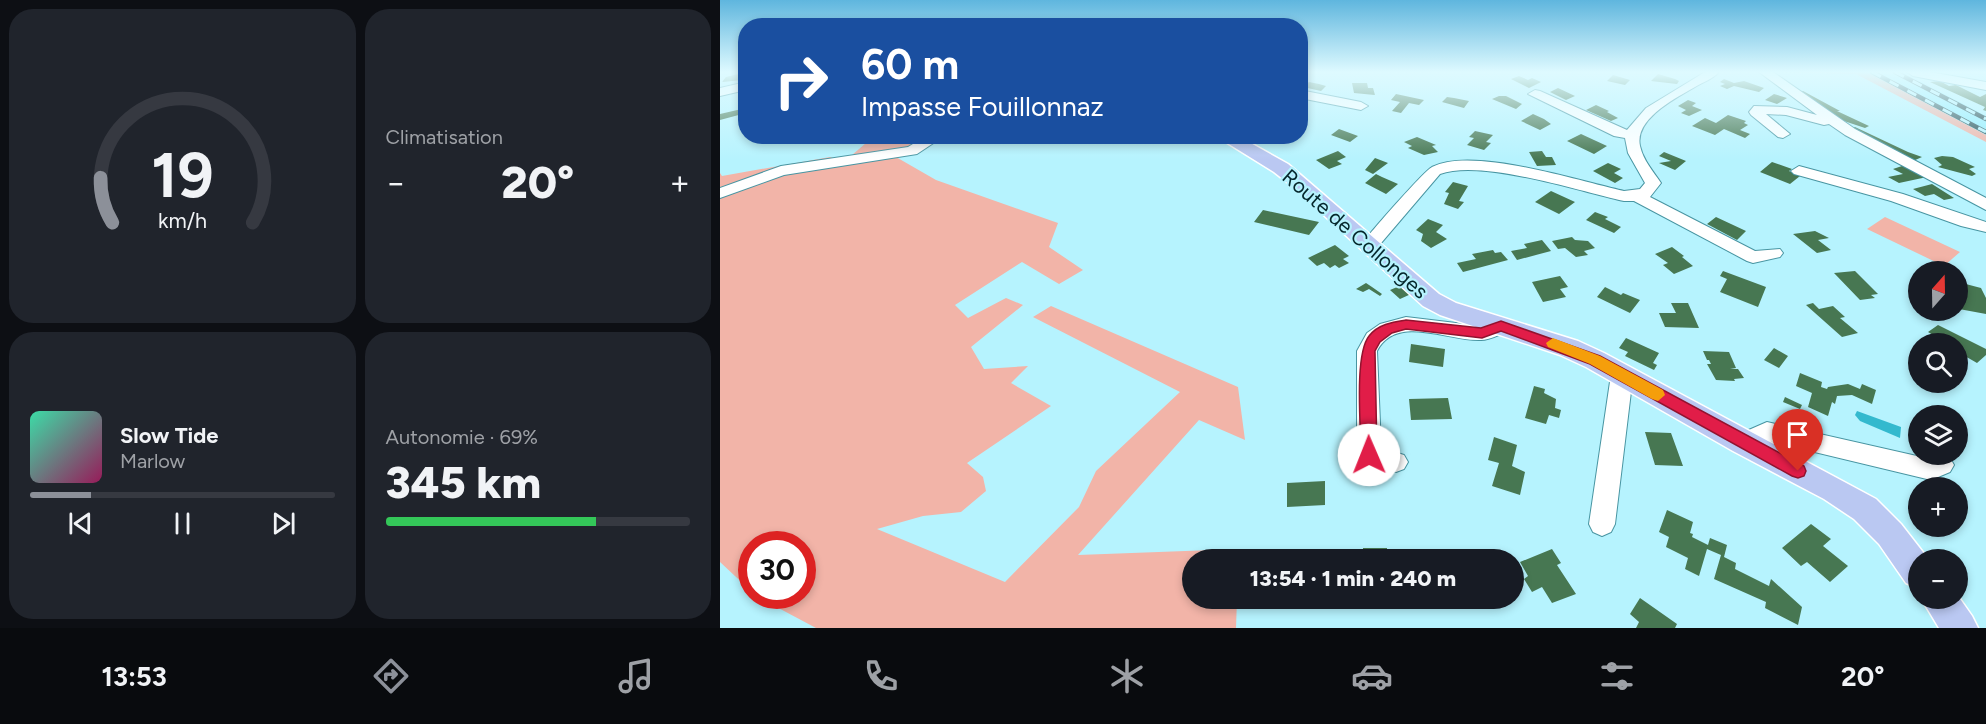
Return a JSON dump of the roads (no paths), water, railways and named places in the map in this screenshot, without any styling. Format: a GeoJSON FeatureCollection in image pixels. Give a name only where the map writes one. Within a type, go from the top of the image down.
{"type":"FeatureCollection","features":[{"type":"Feature","properties":{"kind":"main road","name":"Route de Collonges"},"geometry":{"type":"LineString","coordinates":[[1238,144],[1281,168],[1332,209],[1431,300],[1448,309],[1569,348],[1743,443],[1835,490],[1865,509],[1890,534],[1908,558]]}},
{"type":"Feature","properties":{"kind":"main road"},"geometry":{"type":"LineString","coordinates":[[1946,609],[1960,628]]}},
{"type":"Feature","properties":{"kind":"street"},"geometry":{"type":"LineString","coordinates":[[1337,101],[1360,106]]}},
{"type":"Feature","properties":{"kind":"street"},"geometry":{"type":"LineString","coordinates":[[1551,101],[1619,133],[1632,135]]}},
{"type":"Feature","properties":{"kind":"street"},"geometry":{"type":"LineString","coordinates":[[1637,196],[1651,189],[1653,183],[1635,154],[1632,135],[1640,120],[1663,101]]}},
{"type":"Feature","properties":{"kind":"street"},"geometry":{"type":"LineString","coordinates":[[1805,101],[1833,121],[1986,206]]}},
{"type":"Feature","properties":{"kind":"street"},"geometry":{"type":"LineString","coordinates":[[1783,134],[1756,112],[1759,109],[1769,108],[1833,121]]}},
{"type":"Feature","properties":{"kind":"street"},"geometry":{"type":"LineString","coordinates":[[720,193],[781,171],[912,151],[924,144]]}},
{"type":"Feature","properties":{"kind":"street"},"geometry":{"type":"LineString","coordinates":[[1370,245],[1435,171],[1452,165],[1485,165],[1584,188],[1637,196],[1753,257],[1774,253]]}},
{"type":"Feature","properties":{"kind":"street"},"geometry":{"type":"LineString","coordinates":[[1799,171],[1839,185],[1868,189],[1986,227]]}},
{"type":"Feature","properties":{"kind":"street"},"geometry":{"type":"LineString","coordinates":[[1396,462],[1369,455],[1367,351],[1374,338],[1388,328],[1406,324],[1482,333],[1501,326]]}},
{"type":"Feature","properties":{"kind":"street"},"geometry":{"type":"LineString","coordinates":[[1602,524],[1622,375]]}},
{"type":"Feature","properties":{"kind":"street"},"geometry":{"type":"LineString","coordinates":[[1743,443],[1767,431],[1908,465]]}},
{"type":"Feature","properties":{"kind":"street"},"geometry":{"type":"LineString","coordinates":[[1909,465],[1930,470],[1942,465]]}},
{"type":"Feature","properties":{"kind":"railway"},"geometry":{"type":"LineString","coordinates":[[1928,101],[1986,132]]}},
{"type":"Feature","properties":{"kind":"railway"},"geometry":{"type":"LineString","coordinates":[[1952,101],[1986,119]]}}]}
